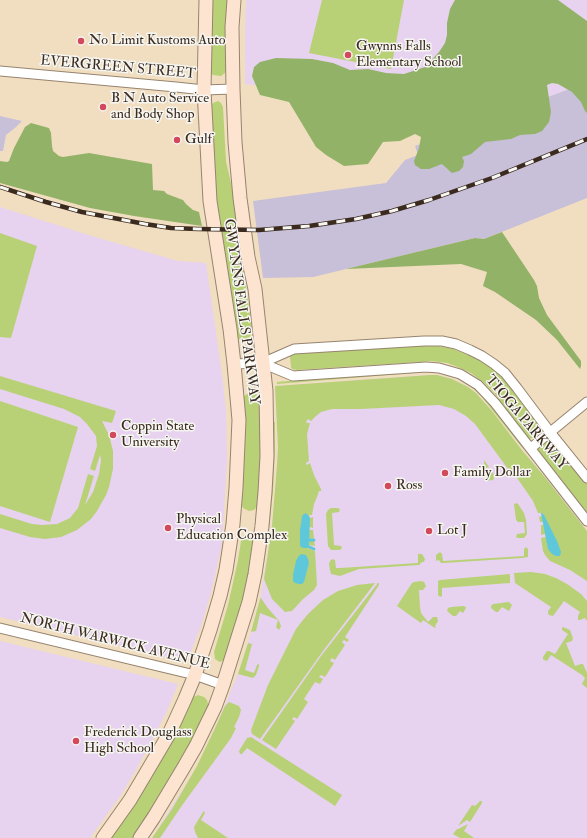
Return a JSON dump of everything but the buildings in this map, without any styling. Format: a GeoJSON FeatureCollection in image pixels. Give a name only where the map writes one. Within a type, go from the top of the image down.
{"type":"FeatureCollection","features":[{"type":"Feature","properties":{"kind":"main road","name":"GWYNNS FALLS PARKWAY"},"geometry":{"type":"LineString","coordinates":[[103,838],[130,800],[156,756],[178,715],[195,675],[220,596],[226,570],[233,524],[239,420],[230,329],[210,201],[204,90],[206,0]]}},
{"type":"Feature","properties":{"kind":"main road","name":"GWYNNS FALLS PARKWAY"},"geometry":{"type":"LineString","coordinates":[[140,838],[172,788],[196,746],[212,713],[223,685],[249,602],[262,526],[267,456],[266,391],[254,289],[240,198],[235,142],[232,27],[234,0]]}},
{"type":"Feature","properties":{"kind":"street","name":"EVERGREEN STREET"},"geometry":{"type":"LineString","coordinates":[[0,70],[204,90],[233,89]]}},
{"type":"Feature","properties":{"kind":"street","name":"TIOGA PARKWAY"},"geometry":{"type":"LineString","coordinates":[[262,364],[294,349],[424,341],[456,344],[482,356],[505,373],[587,478]]}},
{"type":"Feature","properties":{"kind":"street","name":"TIOGA PARKWAY"},"geometry":{"type":"LineString","coordinates":[[234,364],[262,364],[293,376],[426,367],[439,368],[460,374],[474,382],[485,393],[531,448],[587,520]]}},
{"type":"Feature","properties":{"kind":"street"},"geometry":{"type":"LineString","coordinates":[[531,448],[587,402]]}},
{"type":"Feature","properties":{"kind":"street","name":"NORTH WARWICK AVENUE"},"geometry":{"type":"LineString","coordinates":[[0,628],[195,675],[223,685]]}},
{"type":"Feature","properties":{"kind":"shaded area"},"geometry":{"type":"Polygon","coordinates":[[[246,0],[587,0],[587,94],[449,134],[442,107],[245,84],[246,0]]]}},
{"type":"Feature","properties":{"kind":"shaded area"},"geometry":{"type":"Polygon","coordinates":[[[583,84],[587,94],[587,198],[484,239],[475,238],[313,277],[263,278],[253,201],[386,183],[405,160],[418,155],[415,146],[583,84]]]}},
{"type":"Feature","properties":{"kind":"shaded area"},"geometry":{"type":"Polygon","coordinates":[[[0,116],[22,121],[6,135],[3,151],[0,151],[0,116]]]}},
{"type":"Feature","properties":{"kind":"shaded area","name":"Coppin State University"},"geometry":{"type":"Polygon","coordinates":[[[0,207],[178,261],[206,263],[223,382],[226,412],[227,459],[222,544],[211,593],[201,626],[187,662],[0,617],[0,207]]]}},
{"type":"Feature","properties":{"kind":"shaded area"},"geometry":{"type":"Polygon","coordinates":[[[437,375],[452,379],[476,393],[587,531],[587,838],[152,838],[197,766],[216,726],[238,674],[260,599],[275,501],[278,447],[275,386],[437,375]]]}},
{"type":"Feature","properties":{"kind":"shaded area","name":"Frederick Douglass High School"},"geometry":{"type":"Polygon","coordinates":[[[0,641],[178,684],[167,711],[136,770],[121,795],[90,838],[0,838],[0,641]]]}},
{"type":"Feature","properties":{"kind":"green space"},"geometry":{"type":"Polygon","coordinates":[[[211,0],[228,0],[227,70],[221,76],[213,75],[210,72],[211,0]]]}},
{"type":"Feature","properties":{"kind":"green space"},"geometry":{"type":"Polygon","coordinates":[[[322,0],[404,0],[391,69],[309,53],[322,0]]]}},
{"type":"Feature","properties":{"kind":"green space"},"geometry":{"type":"Polygon","coordinates":[[[455,0],[558,0],[587,21],[587,113],[581,102],[572,92],[558,84],[552,83],[547,85],[551,112],[549,122],[542,131],[535,134],[520,135],[511,139],[485,142],[471,154],[462,157],[464,161],[463,167],[459,171],[452,173],[442,164],[429,169],[421,169],[415,165],[414,161],[421,137],[415,134],[400,141],[383,142],[368,164],[344,166],[316,147],[289,102],[260,95],[252,76],[254,67],[260,62],[276,58],[312,59],[333,63],[350,70],[368,69],[386,73],[404,74],[425,67],[445,43],[450,9],[455,0]]]}},
{"type":"Feature","properties":{"kind":"green space"},"geometry":{"type":"Polygon","coordinates":[[[218,101],[223,107],[226,161],[232,188],[252,329],[250,337],[242,340],[237,338],[217,213],[211,106],[213,103],[218,101]]]}},
{"type":"Feature","properties":{"kind":"green space"},"geometry":{"type":"Polygon","coordinates":[[[31,123],[49,128],[53,151],[59,156],[63,157],[89,153],[152,164],[153,190],[164,191],[167,194],[183,200],[193,210],[199,212],[202,226],[90,208],[0,183],[0,161],[9,161],[25,127],[31,123]]]}},
{"type":"Feature","properties":{"kind":"green space"},"geometry":{"type":"Polygon","coordinates":[[[502,232],[534,280],[537,286],[539,298],[547,315],[581,361],[580,369],[557,340],[536,320],[495,292],[483,286],[487,272],[461,264],[346,269],[475,238],[484,239],[502,232]]]}},
{"type":"Feature","properties":{"kind":"green space"},"geometry":{"type":"Polygon","coordinates":[[[0,233],[37,246],[11,338],[0,337],[0,233]]]}},
{"type":"Feature","properties":{"kind":"green space"},"geometry":{"type":"Polygon","coordinates":[[[433,345],[453,349],[466,354],[493,369],[508,383],[542,430],[533,438],[529,439],[494,393],[484,383],[471,373],[447,363],[431,361],[297,370],[292,369],[291,367],[290,357],[292,353],[433,345]]]}},
{"type":"Feature","properties":{"kind":"green space"},"geometry":{"type":"Polygon","coordinates":[[[429,370],[460,378],[481,393],[541,468],[520,445],[481,396],[470,386],[451,376],[426,372],[277,384],[277,382],[342,376],[429,370]]]}},
{"type":"Feature","properties":{"kind":"green space"},"geometry":{"type":"Polygon","coordinates":[[[437,375],[452,379],[476,393],[587,531],[587,581],[570,570],[550,561],[545,555],[541,538],[546,537],[545,534],[541,535],[541,525],[544,525],[543,522],[540,522],[539,517],[544,515],[538,513],[533,501],[513,472],[511,473],[475,424],[466,416],[454,409],[439,405],[332,409],[321,412],[311,421],[308,419],[306,422],[310,423],[307,434],[309,461],[306,464],[307,465],[310,463],[321,489],[314,504],[312,515],[309,515],[310,518],[313,517],[313,528],[310,527],[309,530],[313,530],[314,538],[309,539],[309,541],[314,541],[315,546],[309,545],[308,548],[315,551],[317,585],[314,590],[292,611],[285,612],[272,599],[264,579],[272,526],[277,465],[278,447],[275,386],[437,375]]]}},
{"type":"Feature","properties":{"kind":"green space"},"geometry":{"type":"Polygon","coordinates":[[[0,376],[116,411],[112,423],[102,421],[109,435],[113,451],[113,469],[109,487],[97,511],[91,519],[77,530],[61,537],[45,539],[30,537],[0,528],[0,514],[32,524],[42,525],[57,524],[70,518],[78,508],[88,474],[94,476],[85,505],[93,492],[99,474],[101,460],[100,455],[95,471],[90,469],[97,446],[96,436],[80,417],[64,409],[0,389],[0,376]]]}},
{"type":"Feature","properties":{"kind":"green space"},"geometry":{"type":"Polygon","coordinates":[[[249,393],[256,394],[260,398],[262,442],[258,506],[254,510],[249,511],[243,508],[241,504],[243,397],[249,393]]]}},
{"type":"Feature","properties":{"kind":"green space"},"geometry":{"type":"Polygon","coordinates":[[[0,401],[78,427],[50,522],[0,506],[0,401]]]}},
{"type":"Feature","properties":{"kind":"green space"},"geometry":{"type":"Polygon","coordinates":[[[273,422],[275,422],[275,448],[273,491],[262,577],[261,576],[273,422]]]}},
{"type":"Feature","properties":{"kind":"green space"},"geometry":{"type":"Polygon","coordinates":[[[549,439],[553,440],[587,484],[587,513],[538,450],[539,446],[549,439]]]}},
{"type":"Feature","properties":{"kind":"green space"},"geometry":{"type":"Polygon","coordinates":[[[484,460],[489,467],[486,468],[487,472],[492,472],[495,476],[493,480],[485,481],[484,460]]]}},
{"type":"Feature","properties":{"kind":"green space"},"geometry":{"type":"Polygon","coordinates":[[[517,503],[524,513],[526,520],[527,534],[524,538],[516,537],[517,534],[525,533],[524,522],[518,522],[516,520],[514,504],[517,503]]]}},
{"type":"Feature","properties":{"kind":"green space"},"geometry":{"type":"Polygon","coordinates":[[[331,508],[340,509],[339,512],[332,513],[334,545],[341,546],[342,548],[340,550],[331,550],[328,546],[326,514],[331,508]]]}},
{"type":"Feature","properties":{"kind":"green space"},"geometry":{"type":"Polygon","coordinates":[[[248,534],[252,535],[254,540],[245,591],[239,616],[224,660],[220,662],[215,659],[214,652],[228,605],[241,541],[243,536],[248,534]]]}},
{"type":"Feature","properties":{"kind":"green space"},"geometry":{"type":"Polygon","coordinates":[[[526,547],[528,549],[528,557],[522,558],[443,563],[439,560],[436,561],[436,555],[440,552],[442,554],[443,561],[524,556],[524,549],[526,547]]]}},
{"type":"Feature","properties":{"kind":"green space"},"geometry":{"type":"Polygon","coordinates":[[[418,554],[422,554],[425,559],[424,562],[419,565],[359,569],[340,576],[331,574],[329,564],[332,559],[335,560],[336,568],[418,563],[418,554]]]}},
{"type":"Feature","properties":{"kind":"green space"},"geometry":{"type":"Polygon","coordinates":[[[531,572],[545,574],[556,578],[581,594],[587,601],[587,621],[585,618],[578,620],[580,612],[564,601],[553,616],[549,615],[548,611],[551,607],[515,583],[514,573],[531,572]]]}},
{"type":"Feature","properties":{"kind":"green space"},"geometry":{"type":"Polygon","coordinates":[[[510,574],[510,583],[442,588],[442,596],[440,597],[438,595],[438,581],[440,580],[510,574]]]}},
{"type":"Feature","properties":{"kind":"green space"},"geometry":{"type":"Polygon","coordinates":[[[421,581],[424,582],[426,586],[423,590],[419,590],[421,613],[428,622],[433,617],[437,617],[438,621],[435,628],[423,620],[421,623],[397,606],[412,583],[421,581]]]}},
{"type":"Feature","properties":{"kind":"green space"},"geometry":{"type":"Polygon","coordinates":[[[375,583],[323,651],[260,739],[252,734],[251,730],[268,685],[296,629],[303,620],[323,600],[338,591],[357,585],[375,583]]]}},
{"type":"Feature","properties":{"kind":"green space"},"geometry":{"type":"Polygon","coordinates":[[[379,583],[345,637],[349,640],[347,642],[344,640],[342,642],[345,645],[335,660],[332,658],[330,661],[334,663],[325,677],[321,675],[319,677],[323,679],[320,684],[315,682],[304,699],[308,702],[297,719],[294,717],[292,719],[295,721],[276,749],[262,740],[321,656],[379,583]]]}},
{"type":"Feature","properties":{"kind":"green space"},"geometry":{"type":"Polygon","coordinates":[[[261,598],[279,621],[281,626],[279,630],[276,627],[278,620],[260,613],[256,631],[251,632],[261,598]]]}},
{"type":"Feature","properties":{"kind":"green space"},"geometry":{"type":"Polygon","coordinates":[[[509,602],[512,605],[509,611],[502,607],[498,612],[496,612],[491,608],[493,604],[509,602]]]}},
{"type":"Feature","properties":{"kind":"green space"},"geometry":{"type":"Polygon","coordinates":[[[463,606],[466,608],[463,613],[460,611],[456,616],[453,616],[447,611],[448,608],[451,607],[463,606]]]}},
{"type":"Feature","properties":{"kind":"green space"},"geometry":{"type":"Polygon","coordinates":[[[563,627],[570,630],[573,638],[572,641],[566,643],[575,666],[583,664],[587,673],[587,688],[582,684],[585,678],[582,675],[551,655],[547,661],[543,659],[547,651],[555,654],[568,634],[562,630],[563,627]]]}},
{"type":"Feature","properties":{"kind":"green space"},"geometry":{"type":"Polygon","coordinates":[[[248,643],[252,644],[245,670],[254,673],[257,665],[259,664],[256,675],[253,678],[238,674],[248,643]]]}},
{"type":"Feature","properties":{"kind":"green space"},"geometry":{"type":"Polygon","coordinates":[[[198,695],[207,700],[207,709],[187,751],[151,812],[133,838],[109,838],[193,697],[198,695]]]}},
{"type":"Feature","properties":{"kind":"green space"},"geometry":{"type":"Polygon","coordinates":[[[229,702],[239,706],[241,710],[234,727],[236,728],[231,738],[160,838],[152,838],[172,809],[197,766],[225,706],[229,702]]]}},
{"type":"Feature","properties":{"kind":"green space"},"geometry":{"type":"Polygon","coordinates":[[[251,737],[342,795],[335,806],[247,748],[242,754],[240,754],[239,751],[247,738],[251,737]]]}},
{"type":"Feature","properties":{"kind":"green space"},"geometry":{"type":"Polygon","coordinates":[[[482,801],[482,803],[470,822],[467,820],[458,826],[472,805],[475,806],[482,801]]]}},
{"type":"Feature","properties":{"kind":"green space"},"geometry":{"type":"Polygon","coordinates":[[[204,811],[205,813],[201,820],[228,838],[198,838],[194,827],[204,811]]]}},
{"type":"Feature","properties":{"kind":"green space"},"geometry":{"type":"Polygon","coordinates":[[[468,824],[464,831],[474,838],[460,838],[453,834],[457,829],[468,824]]]}},
{"type":"Feature","properties":{"kind":"water"},"geometry":{"type":"Polygon","coordinates":[[[305,513],[310,518],[309,544],[307,548],[303,548],[300,546],[300,530],[302,516],[305,513]]]}},
{"type":"Feature","properties":{"kind":"water"},"geometry":{"type":"Polygon","coordinates":[[[541,513],[544,515],[557,541],[561,552],[560,556],[552,554],[548,549],[541,513]]]}},
{"type":"Feature","properties":{"kind":"water"},"geometry":{"type":"Polygon","coordinates":[[[301,554],[306,555],[309,563],[304,582],[299,584],[293,581],[293,575],[296,561],[301,554]]]}},
{"type":"Feature","properties":{"kind":"waterway"},"geometry":{"type":"LineString","coordinates":[[306,540],[314,540]]}},
{"type":"Feature","properties":{"kind":"waterway"},"geometry":{"type":"LineString","coordinates":[[305,545],[314,549]]}},
{"type":"Feature","properties":{"kind":"railway"},"geometry":{"type":"LineString","coordinates":[[0,187],[82,212],[171,228],[259,230],[309,226],[356,219],[392,211],[429,200],[492,178],[587,139]]}},
{"type":"Feature","properties":{"kind":"place","name":"No Limit Kustoms Auto"},"geometry":{"type":"Point","coordinates":[81,41]}},
{"type":"Feature","properties":{"kind":"place","name":"Gwynns Falls Elementary School"},"geometry":{"type":"Point","coordinates":[348,55]}},
{"type":"Feature","properties":{"kind":"place","name":"B N Auto Service and Body Shop"},"geometry":{"type":"Point","coordinates":[103,107]}},
{"type":"Feature","properties":{"kind":"place","name":"Gulf"},"geometry":{"type":"Point","coordinates":[177,140]}},
{"type":"Feature","properties":{"kind":"place","name":"Coppin State University"},"geometry":{"type":"Point","coordinates":[113,435]}},
{"type":"Feature","properties":{"kind":"place","name":"Family Dollar"},"geometry":{"type":"Point","coordinates":[445,473]}},
{"type":"Feature","properties":{"kind":"place","name":"Ross"},"geometry":{"type":"Point","coordinates":[388,486]}},
{"type":"Feature","properties":{"kind":"place","name":"Physical Education Complex"},"geometry":{"type":"Point","coordinates":[168,528]}},
{"type":"Feature","properties":{"kind":"place","name":"Lot J"},"geometry":{"type":"Point","coordinates":[429,531]}},
{"type":"Feature","properties":{"kind":"place","name":"Frederick Douglass High School"},"geometry":{"type":"Point","coordinates":[76,741]}}]}
